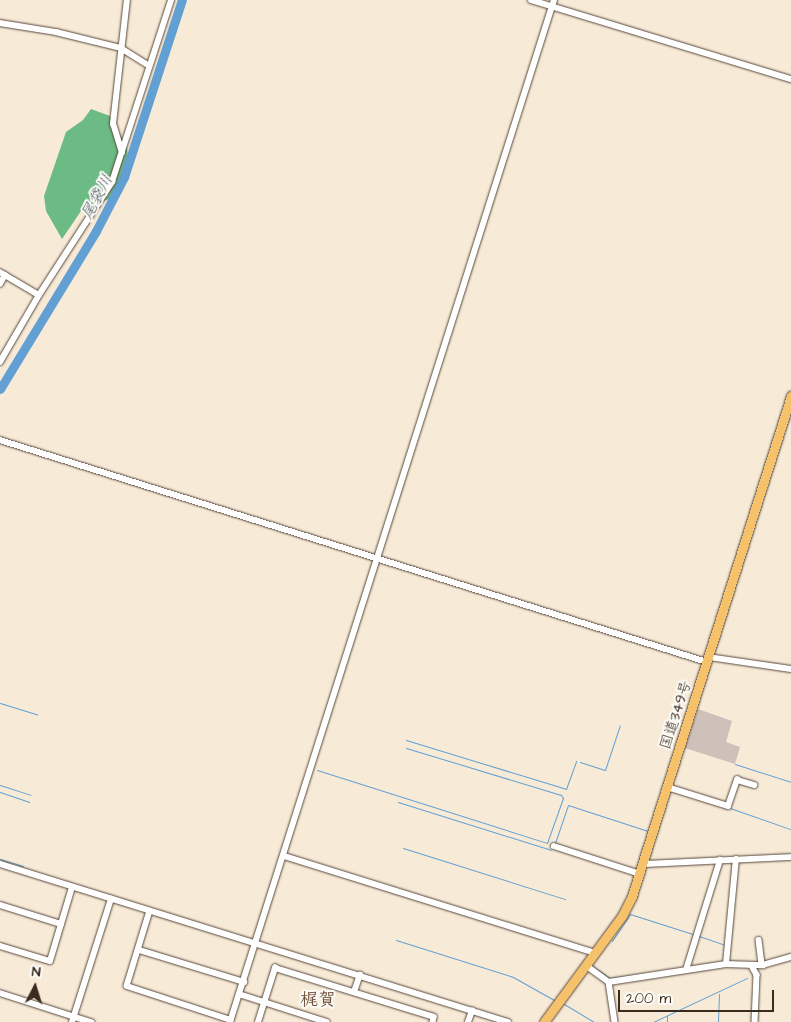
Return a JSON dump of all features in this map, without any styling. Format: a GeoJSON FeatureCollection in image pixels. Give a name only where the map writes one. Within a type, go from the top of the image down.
{"type":"FeatureCollection","features":[{"type":"Feature","properties":{"kind":"highway","name":"国道349号"},"geometry":{"type":"LineString","coordinates":[[544,1022],[587,966],[626,909],[640,874],[791,396]]}},
{"type":"Feature","properties":{"kind":"street"},"geometry":{"type":"LineString","coordinates":[[122,153],[113,124],[127,0]]}},
{"type":"Feature","properties":{"kind":"street"},"geometry":{"type":"LineString","coordinates":[[0,362],[39,295],[102,201],[122,153],[148,65],[171,0]]}},
{"type":"Feature","properties":{"kind":"street"},"geometry":{"type":"LineString","coordinates":[[531,0],[553,3],[791,79]]}},
{"type":"Feature","properties":{"kind":"street"},"geometry":{"type":"LineString","coordinates":[[150,912],[127,986],[230,1021],[257,945],[553,3]]}},
{"type":"Feature","properties":{"kind":"street"},"geometry":{"type":"LineString","coordinates":[[0,23],[56,32],[121,48],[148,65]]}},
{"type":"Feature","properties":{"kind":"street"},"geometry":{"type":"LineString","coordinates":[[0,284],[3,274],[39,295]]}},
{"type":"Feature","properties":{"kind":"street"},"geometry":{"type":"LineString","coordinates":[[0,440],[377,559],[708,660],[791,669]]}},
{"type":"Feature","properties":{"kind":"street"},"geometry":{"type":"LineString","coordinates":[[667,787],[728,806],[737,780],[754,785]]}},
{"type":"Feature","properties":{"kind":"street"},"geometry":{"type":"LineString","coordinates":[[554,846],[640,874]]}},
{"type":"Feature","properties":{"kind":"street"},"geometry":{"type":"LineString","coordinates":[[284,856],[596,953]]}},
{"type":"Feature","properties":{"kind":"street"},"geometry":{"type":"LineString","coordinates":[[643,864],[791,857]]}},
{"type":"Feature","properties":{"kind":"street"},"geometry":{"type":"LineString","coordinates":[[726,964],[736,859]]}},
{"type":"Feature","properties":{"kind":"street"},"geometry":{"type":"LineString","coordinates":[[686,970],[720,860]]}},
{"type":"Feature","properties":{"kind":"street"},"geometry":{"type":"LineString","coordinates":[[0,864],[508,1022]]}},
{"type":"Feature","properties":{"kind":"street"},"geometry":{"type":"LineString","coordinates":[[0,946],[50,961],[72,887]]}},
{"type":"Feature","properties":{"kind":"street"},"geometry":{"type":"LineString","coordinates":[[73,1019],[111,899]]}},
{"type":"Feature","properties":{"kind":"street"},"geometry":{"type":"LineString","coordinates":[[0,905],[61,924]]}},
{"type":"Feature","properties":{"kind":"street"},"geometry":{"type":"LineString","coordinates":[[759,940],[762,966]]}},
{"type":"Feature","properties":{"kind":"street"},"geometry":{"type":"LineString","coordinates":[[139,950],[244,982]]}},
{"type":"Feature","properties":{"kind":"street"},"geometry":{"type":"LineString","coordinates":[[587,966],[609,982],[726,964],[762,966],[791,957]]}},
{"type":"Feature","properties":{"kind":"street"},"geometry":{"type":"LineString","coordinates":[[752,966],[757,975],[754,1022]]}},
{"type":"Feature","properties":{"kind":"street"},"geometry":{"type":"LineString","coordinates":[[258,1022],[275,968],[434,1017],[432,1022]]}},
{"type":"Feature","properties":{"kind":"street"},"geometry":{"type":"LineString","coordinates":[[354,992],[360,975]]}},
{"type":"Feature","properties":{"kind":"street"},"geometry":{"type":"LineString","coordinates":[[609,982],[615,1022]]}},
{"type":"Feature","properties":{"kind":"street"},"geometry":{"type":"LineString","coordinates":[[0,993],[73,1019],[91,1022]]}},
{"type":"Feature","properties":{"kind":"street"},"geometry":{"type":"LineString","coordinates":[[240,994],[327,1022]]}},
{"type":"Feature","properties":{"kind":"street"},"geometry":{"type":"LineString","coordinates":[[468,1022],[472,1011]]}},
{"type":"Feature","properties":{"kind":"shaded area"},"geometry":{"type":"Polygon","coordinates":[[[698,709],[732,721],[726,742],[740,747],[735,764],[685,748],[698,709]]]}},
{"type":"Feature","properties":{"kind":"green space"},"geometry":{"type":"Polygon","coordinates":[[[91,109],[110,116],[127,148],[129,164],[126,180],[122,192],[112,198],[83,208],[62,239],[46,211],[44,196],[66,132],[83,120],[91,109]]]}},
{"type":"Feature","properties":{"kind":"waterway","name":"尾袋川"},"geometry":{"type":"LineString","coordinates":[[0,389],[96,231],[124,177],[182,0]]}},
{"type":"Feature","properties":{"kind":"waterway"},"geometry":{"type":"LineString","coordinates":[[0,703],[37,714]]}},
{"type":"Feature","properties":{"kind":"waterway"},"geometry":{"type":"LineString","coordinates":[[580,762],[605,770],[620,725]]}},
{"type":"Feature","properties":{"kind":"waterway"},"geometry":{"type":"LineString","coordinates":[[406,740],[566,789],[576,761]]}},
{"type":"Feature","properties":{"kind":"waterway"},"geometry":{"type":"LineString","coordinates":[[317,770],[547,843],[563,798],[561,795],[406,748]]}},
{"type":"Feature","properties":{"kind":"waterway"},"geometry":{"type":"LineString","coordinates":[[735,764],[791,782]]}},
{"type":"Feature","properties":{"kind":"waterway"},"geometry":{"type":"LineString","coordinates":[[0,785],[30,795]]}},
{"type":"Feature","properties":{"kind":"waterway"},"geometry":{"type":"LineString","coordinates":[[0,792],[29,802]]}},
{"type":"Feature","properties":{"kind":"waterway"},"geometry":{"type":"LineString","coordinates":[[398,802],[551,850]]}},
{"type":"Feature","properties":{"kind":"waterway"},"geometry":{"type":"LineString","coordinates":[[555,843],[568,805],[648,831]]}},
{"type":"Feature","properties":{"kind":"waterway"},"geometry":{"type":"LineString","coordinates":[[730,808],[790,829]]}},
{"type":"Feature","properties":{"kind":"waterway"},"geometry":{"type":"LineString","coordinates":[[403,848],[565,899]]}},
{"type":"Feature","properties":{"kind":"waterway"},"geometry":{"type":"LineString","coordinates":[[0,859],[23,866]]}},
{"type":"Feature","properties":{"kind":"waterway"},"geometry":{"type":"LineString","coordinates":[[612,941],[630,914],[696,935]]}},
{"type":"Feature","properties":{"kind":"waterway"},"geometry":{"type":"LineString","coordinates":[[699,936],[725,945]]}},
{"type":"Feature","properties":{"kind":"waterway"},"geometry":{"type":"LineString","coordinates":[[396,940],[513,977],[554,1000]]}},
{"type":"Feature","properties":{"kind":"waterway"},"geometry":{"type":"LineString","coordinates":[[592,966],[610,978],[657,972]]}},
{"type":"Feature","properties":{"kind":"waterway"},"geometry":{"type":"LineString","coordinates":[[653,1022],[747,978]]}},
{"type":"Feature","properties":{"kind":"waterway"},"geometry":{"type":"LineString","coordinates":[[718,1022],[719,994]]}},
{"type":"Feature","properties":{"kind":"waterway"},"geometry":{"type":"LineString","coordinates":[[564,1004],[594,1022]]}},
{"type":"Feature","properties":{"kind":"waterway"},"geometry":{"type":"LineString","coordinates":[[667,1016],[667,1022]]}},
{"type":"Feature","properties":{"kind":"district","name":"梶賀"},"geometry":{"type":"Point","coordinates":[318,1000]}}]}
